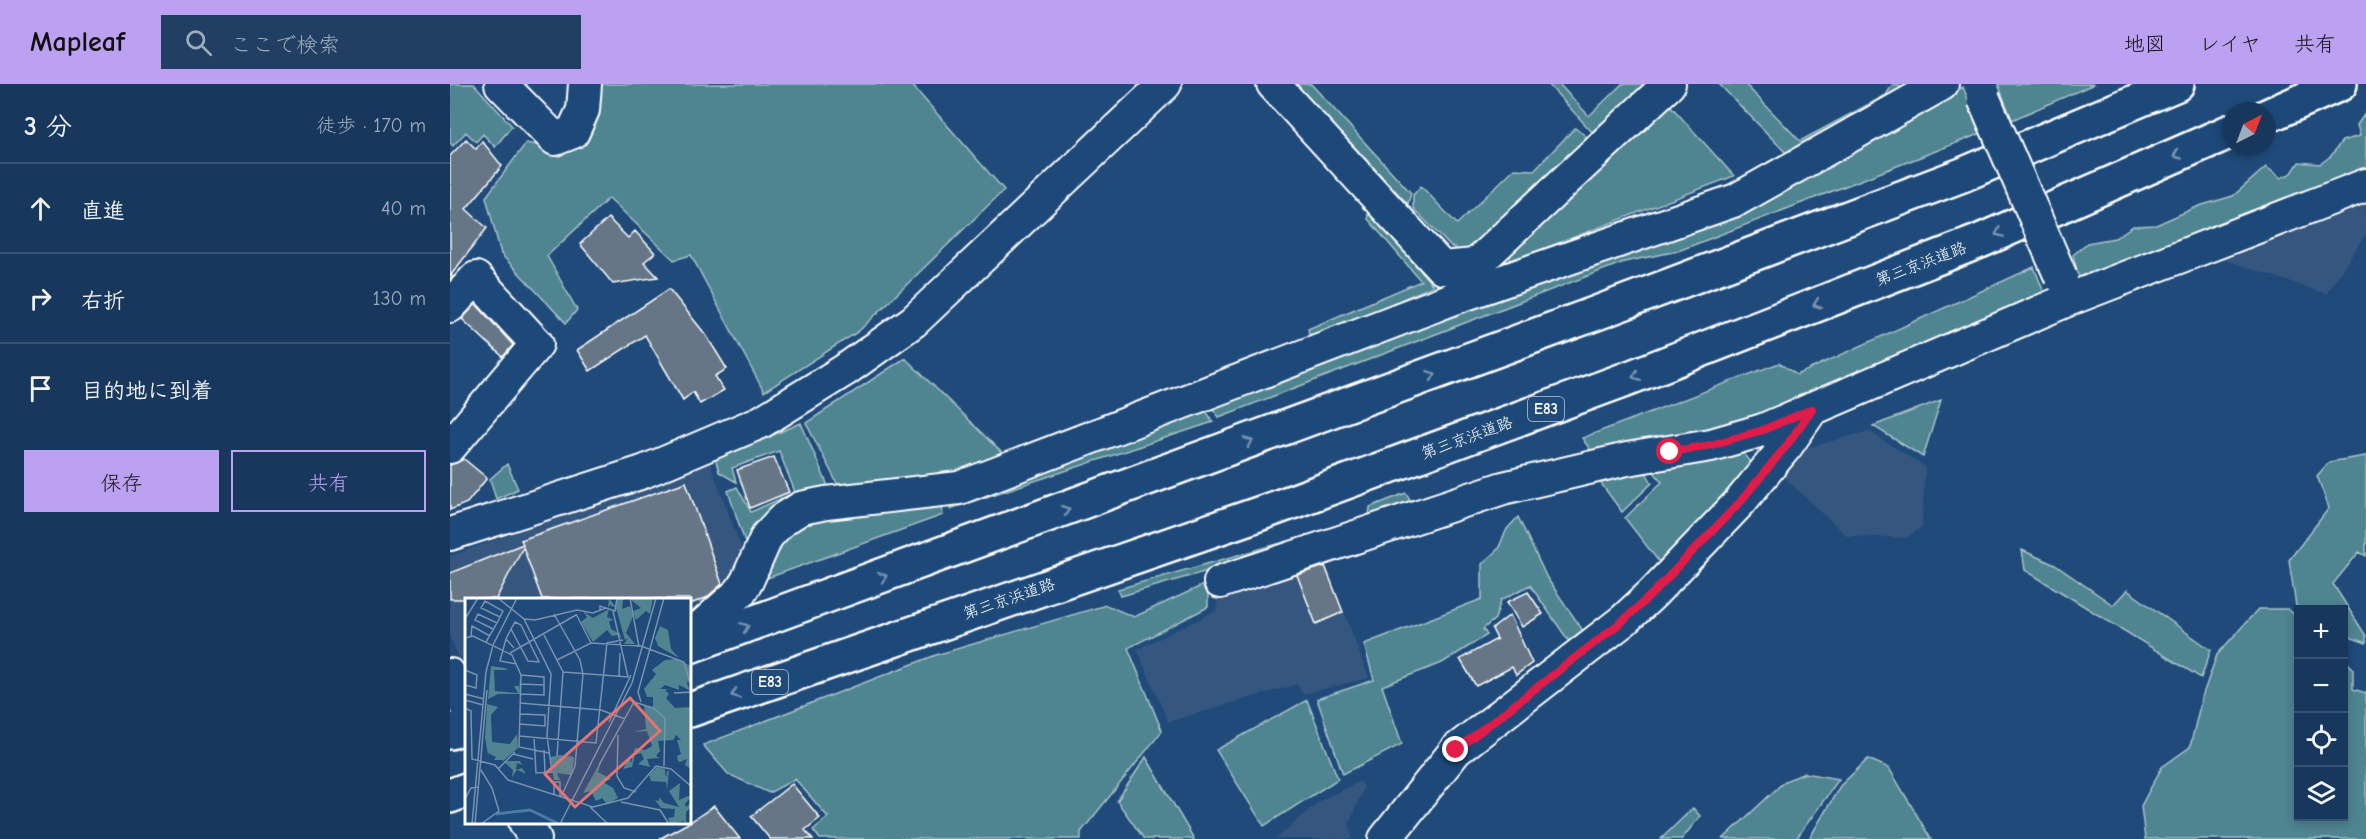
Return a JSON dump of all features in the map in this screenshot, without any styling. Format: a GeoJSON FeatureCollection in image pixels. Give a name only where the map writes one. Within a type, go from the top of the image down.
{"type":"FeatureCollection","features":[{"type":"Feature","properties":{"kind":"highway"},"geometry":{"type":"LineString","coordinates":[[692,645],[1594,315],[1940,184],[2176,84]]}},
{"type":"Feature","properties":{"kind":"highway"},"geometry":{"type":"LineString","coordinates":[[2276,112],[2340,84]]}},
{"type":"Feature","properties":{"kind":"highway","name":"第三京浜道路"},"geometry":{"type":"LineString","coordinates":[[692,709],[1270,510],[1629,378],[1980,240],[2222,136]]}},
{"type":"Feature","properties":{"kind":"highway"},"geometry":{"type":"LineString","coordinates":[[450,732],[465,726]]}},
{"type":"Feature","properties":{"kind":"highway"},"geometry":{"type":"LineString","coordinates":[[450,796],[465,790]]}},
{"type":"Feature","properties":{"kind":"street"},"geometry":{"type":"LineString","coordinates":[[501,84],[555,139],[573,132],[583,110],[585,84]]}},
{"type":"Feature","properties":{"kind":"street"},"geometry":{"type":"LineString","coordinates":[[450,534],[643,472],[761,422],[845,370],[914,321],[1165,84]]}},
{"type":"Feature","properties":{"kind":"street"},"geometry":{"type":"LineString","coordinates":[[1273,84],[1443,268],[1475,265],[1669,84]]}},
{"type":"Feature","properties":{"kind":"street"},"geometry":{"type":"LineString","coordinates":[[692,635],[740,592],[766,536],[782,520],[801,508],[826,502],[959,488],[1457,297],[1736,200],[1942,84]]}},
{"type":"Feature","properties":{"kind":"street"},"geometry":{"type":"LineString","coordinates":[[1980,91],[2066,288]]}},
{"type":"Feature","properties":{"kind":"street"},"geometry":{"type":"LineString","coordinates":[[1220,582],[1503,488],[1627,459],[1711,445],[1763,430],[2066,288],[2366,185]]}},
{"type":"Feature","properties":{"kind":"street"},"geometry":{"type":"LineString","coordinates":[[450,306],[476,278],[537,344],[450,447]]}},
{"type":"Feature","properties":{"kind":"street"},"geometry":{"type":"LineString","coordinates":[[1385,839],[1456,750],[1624,620],[1652,594],[1740,502],[1787,445],[1812,409]]}},
{"type":"Feature","properties":{"kind":"street"},"geometry":{"type":"LineString","coordinates":[[450,675],[465,704]]}},
{"type":"Feature","properties":{"kind":"street"},"geometry":{"type":"LineString","coordinates":[[526,824],[535,839]]}},
{"type":"Feature","properties":{"kind":"shaded area"},"geometry":{"type":"Polygon","coordinates":[[[2366,196],[2366,234],[2326,294],[2210,255],[2366,196]]]}},
{"type":"Feature","properties":{"kind":"shaded area"},"geometry":{"type":"Polygon","coordinates":[[[1869,431],[1925,467],[1922,527],[1906,538],[1847,536],[1778,472],[1799,450],[1869,431]]]}},
{"type":"Feature","properties":{"kind":"shaded area"},"geometry":{"type":"Polygon","coordinates":[[[710,463],[741,547],[743,564],[730,593],[692,606],[692,598],[465,598],[465,672],[450,637],[450,556],[710,463]]]}},
{"type":"Feature","properties":{"kind":"shaded area"},"geometry":{"type":"Polygon","coordinates":[[[1324,558],[1369,678],[1303,694],[1297,684],[1168,722],[1137,649],[1216,611],[1219,593],[1324,558]]]}},
{"type":"Feature","properties":{"kind":"shaded area"},"geometry":{"type":"Polygon","coordinates":[[[1360,781],[1364,787],[1349,824],[1353,839],[1276,839],[1319,801],[1360,781]]]}},
{"type":"Feature","properties":{"kind":"green space"},"geometry":{"type":"Polygon","coordinates":[[[450,84],[474,84],[512,126],[495,147],[483,134],[476,142],[466,132],[453,146],[450,143],[450,84]]]}},
{"type":"Feature","properties":{"kind":"green space"},"geometry":{"type":"Polygon","coordinates":[[[589,84],[911,84],[1004,190],[859,331],[764,392],[691,255],[674,260],[609,198],[547,256],[577,310],[566,323],[501,254],[486,197],[526,143],[556,149],[589,84]]]}},
{"type":"Feature","properties":{"kind":"green space"},"geometry":{"type":"Polygon","coordinates":[[[1295,84],[1311,84],[1411,193],[1408,204],[1295,84]]]}},
{"type":"Feature","properties":{"kind":"green space"},"geometry":{"type":"Polygon","coordinates":[[[1548,84],[1559,84],[1589,116],[1622,84],[1645,84],[1592,132],[1548,84]]]}},
{"type":"Feature","properties":{"kind":"green space"},"geometry":{"type":"Polygon","coordinates":[[[1719,84],[1745,84],[1800,141],[1886,95],[1893,84],[1913,91],[1790,157],[1719,84]]]}},
{"type":"Feature","properties":{"kind":"green space"},"geometry":{"type":"Polygon","coordinates":[[[1998,84],[2094,84],[2012,120],[1998,84]]]}},
{"type":"Feature","properties":{"kind":"green space"},"geometry":{"type":"Polygon","coordinates":[[[1963,87],[1982,133],[1678,251],[1624,262],[1219,417],[1208,403],[1802,179],[1963,87]]]}},
{"type":"Feature","properties":{"kind":"green space"},"geometry":{"type":"Polygon","coordinates":[[[1669,104],[1734,176],[1511,261],[1508,252],[1669,104]]]}},
{"type":"Feature","properties":{"kind":"green space"},"geometry":{"type":"Polygon","coordinates":[[[2366,112],[2366,171],[2080,282],[2073,255],[2087,243],[2115,238],[2133,226],[2156,225],[2199,206],[2233,196],[2266,167],[2281,178],[2292,173],[2299,162],[2320,164],[2331,156],[2342,141],[2360,136],[2357,125],[2366,112]]]}},
{"type":"Feature","properties":{"kind":"green space"},"geometry":{"type":"Polygon","coordinates":[[[1575,128],[1587,137],[1467,253],[1451,247],[1413,208],[1413,195],[1421,186],[1457,224],[1514,169],[1534,170],[1575,128]]]}},
{"type":"Feature","properties":{"kind":"green space"},"geometry":{"type":"Polygon","coordinates":[[[1367,206],[1433,286],[1316,336],[1309,334],[1308,329],[1421,281],[1368,219],[1367,206]]]}},
{"type":"Feature","properties":{"kind":"green space"},"geometry":{"type":"Polygon","coordinates":[[[2034,267],[2047,300],[1810,395],[1698,436],[1594,455],[1582,438],[1779,363],[1797,375],[2034,267]]]}},
{"type":"Feature","properties":{"kind":"green space"},"geometry":{"type":"Polygon","coordinates":[[[905,358],[1004,455],[949,475],[840,489],[806,423],[905,358]]]}},
{"type":"Feature","properties":{"kind":"green space"},"geometry":{"type":"Polygon","coordinates":[[[1941,400],[1923,457],[1873,426],[1941,400]]]}},
{"type":"Feature","properties":{"kind":"green space"},"geometry":{"type":"Polygon","coordinates":[[[1205,409],[1213,422],[950,509],[949,502],[1205,409]]]}},
{"type":"Feature","properties":{"kind":"green space"},"geometry":{"type":"Polygon","coordinates":[[[801,423],[831,493],[755,542],[745,542],[728,491],[737,487],[751,512],[795,492],[779,451],[732,468],[736,482],[719,472],[714,454],[764,439],[801,423]]]}},
{"type":"Feature","properties":{"kind":"green space"},"geometry":{"type":"Polygon","coordinates":[[[1741,450],[1756,468],[1659,562],[1625,518],[1662,482],[1650,467],[1741,450]]]}},
{"type":"Feature","properties":{"kind":"green space"},"geometry":{"type":"Polygon","coordinates":[[[2366,456],[2366,556],[2359,552],[2333,584],[2346,605],[2296,605],[2289,560],[2329,508],[2317,476],[2329,462],[2366,456]]]}},
{"type":"Feature","properties":{"kind":"green space"},"geometry":{"type":"Polygon","coordinates":[[[507,464],[518,489],[496,499],[490,479],[507,464]]]}},
{"type":"Feature","properties":{"kind":"green space"},"geometry":{"type":"Polygon","coordinates":[[[1644,469],[1652,483],[1622,512],[1597,478],[1644,469]]]}},
{"type":"Feature","properties":{"kind":"green space"},"geometry":{"type":"Polygon","coordinates":[[[1406,493],[1416,509],[1369,517],[1370,507],[1406,493]]]}},
{"type":"Feature","properties":{"kind":"green space"},"geometry":{"type":"Polygon","coordinates":[[[942,505],[943,515],[762,580],[773,552],[807,520],[942,505]]]}},
{"type":"Feature","properties":{"kind":"green space"},"geometry":{"type":"Polygon","coordinates":[[[1518,517],[1547,578],[1584,632],[1570,643],[1530,585],[1501,600],[1495,619],[1483,629],[1487,635],[1442,663],[1382,686],[1402,744],[1343,774],[1317,699],[1374,680],[1364,644],[1482,599],[1482,564],[1498,549],[1507,529],[1518,517]]]}},
{"type":"Feature","properties":{"kind":"green space"},"geometry":{"type":"Polygon","coordinates":[[[1362,520],[1366,525],[1121,596],[1118,589],[1362,520]]]}},
{"type":"Feature","properties":{"kind":"green space"},"geometry":{"type":"Polygon","coordinates":[[[2022,550],[2055,565],[2113,605],[2127,590],[2211,650],[2201,678],[2025,570],[2022,550]]]}},
{"type":"Feature","properties":{"kind":"green space"},"geometry":{"type":"Polygon","coordinates":[[[1208,583],[1208,607],[1128,648],[1162,731],[1081,832],[1081,839],[820,839],[813,830],[828,817],[795,779],[769,793],[728,774],[703,745],[936,655],[1106,605],[1134,617],[1208,583]]]}},
{"type":"Feature","properties":{"kind":"green space"},"geometry":{"type":"Polygon","coordinates":[[[2348,608],[2366,636],[2366,643],[2348,636],[2348,608]]]}},
{"type":"Feature","properties":{"kind":"green space"},"geometry":{"type":"Polygon","coordinates":[[[2258,609],[2288,609],[2294,614],[2294,821],[2348,821],[2348,663],[2353,668],[2353,689],[2366,693],[2366,839],[2145,839],[2141,806],[2162,767],[2190,747],[2202,697],[2217,655],[2258,609]]]}},
{"type":"Feature","properties":{"kind":"green space"},"geometry":{"type":"Polygon","coordinates":[[[1307,700],[1338,779],[1264,826],[1216,750],[1307,700]]]}},
{"type":"Feature","properties":{"kind":"green space"},"geometry":{"type":"Polygon","coordinates":[[[1146,757],[1194,839],[1144,839],[1117,801],[1146,757]]]}},
{"type":"Feature","properties":{"kind":"green space"},"geometry":{"type":"Polygon","coordinates":[[[1868,759],[1889,768],[1931,839],[1809,839],[1840,786],[1868,759]]]}},
{"type":"Feature","properties":{"kind":"green space"},"geometry":{"type":"Polygon","coordinates":[[[1805,773],[1839,779],[1796,839],[1723,839],[1785,781],[1805,773]]]}},
{"type":"Feature","properties":{"kind":"green space"},"geometry":{"type":"Polygon","coordinates":[[[1693,808],[1700,816],[1682,839],[1661,839],[1693,808]]]}},
{"type":"Feature","properties":{"kind":"building"},"geometry":{"type":"Polygon","coordinates":[[[466,139],[476,149],[482,141],[502,166],[466,209],[487,228],[451,275],[453,277],[450,280],[450,156],[466,139]]]}},
{"type":"Feature","properties":{"kind":"building"},"geometry":{"type":"Polygon","coordinates":[[[608,218],[628,238],[635,231],[655,253],[644,262],[658,277],[613,284],[580,244],[608,218]]]}},
{"type":"Feature","properties":{"kind":"building"},"geometry":{"type":"Polygon","coordinates":[[[669,289],[706,335],[727,369],[715,376],[724,390],[700,404],[693,392],[683,400],[645,335],[590,371],[577,350],[669,289]]]}},
{"type":"Feature","properties":{"kind":"building"},"geometry":{"type":"Polygon","coordinates":[[[476,304],[513,345],[503,357],[462,319],[476,304]]]}},
{"type":"Feature","properties":{"kind":"building"},"geometry":{"type":"Polygon","coordinates":[[[774,457],[789,492],[750,508],[737,470],[774,457]]]}},
{"type":"Feature","properties":{"kind":"building"},"geometry":{"type":"Polygon","coordinates":[[[464,459],[487,478],[467,503],[450,510],[450,465],[464,459]]]}},
{"type":"Feature","properties":{"kind":"building"},"geometry":{"type":"Polygon","coordinates":[[[686,482],[722,584],[706,598],[692,603],[692,598],[542,598],[523,547],[497,598],[450,599],[450,573],[523,544],[521,540],[686,482]]]}},
{"type":"Feature","properties":{"kind":"building"},"geometry":{"type":"Polygon","coordinates":[[[1325,566],[1343,612],[1316,624],[1297,575],[1325,566]]]}},
{"type":"Feature","properties":{"kind":"building"},"geometry":{"type":"Polygon","coordinates":[[[1528,592],[1543,614],[1522,627],[1507,602],[1528,592]]]}},
{"type":"Feature","properties":{"kind":"building"},"geometry":{"type":"Polygon","coordinates":[[[1510,615],[1532,663],[1516,675],[1512,667],[1476,686],[1460,659],[1497,639],[1492,629],[1510,615]]]}},
{"type":"Feature","properties":{"kind":"building"},"geometry":{"type":"Polygon","coordinates":[[[792,784],[820,818],[805,830],[813,839],[770,839],[751,816],[792,784]]]}},
{"type":"Feature","properties":{"kind":"building"},"geometry":{"type":"Polygon","coordinates":[[[714,806],[740,839],[659,839],[686,824],[692,824],[692,821],[714,806]]]}},
{"type":"Feature","properties":{"kind":"route"},"geometry":{"type":"LineString","coordinates":[[1456,750],[1520,703],[1624,620],[1652,594],[1740,502],[1787,445],[1812,409],[1763,430],[1711,445],[1670,452]]}}]}
